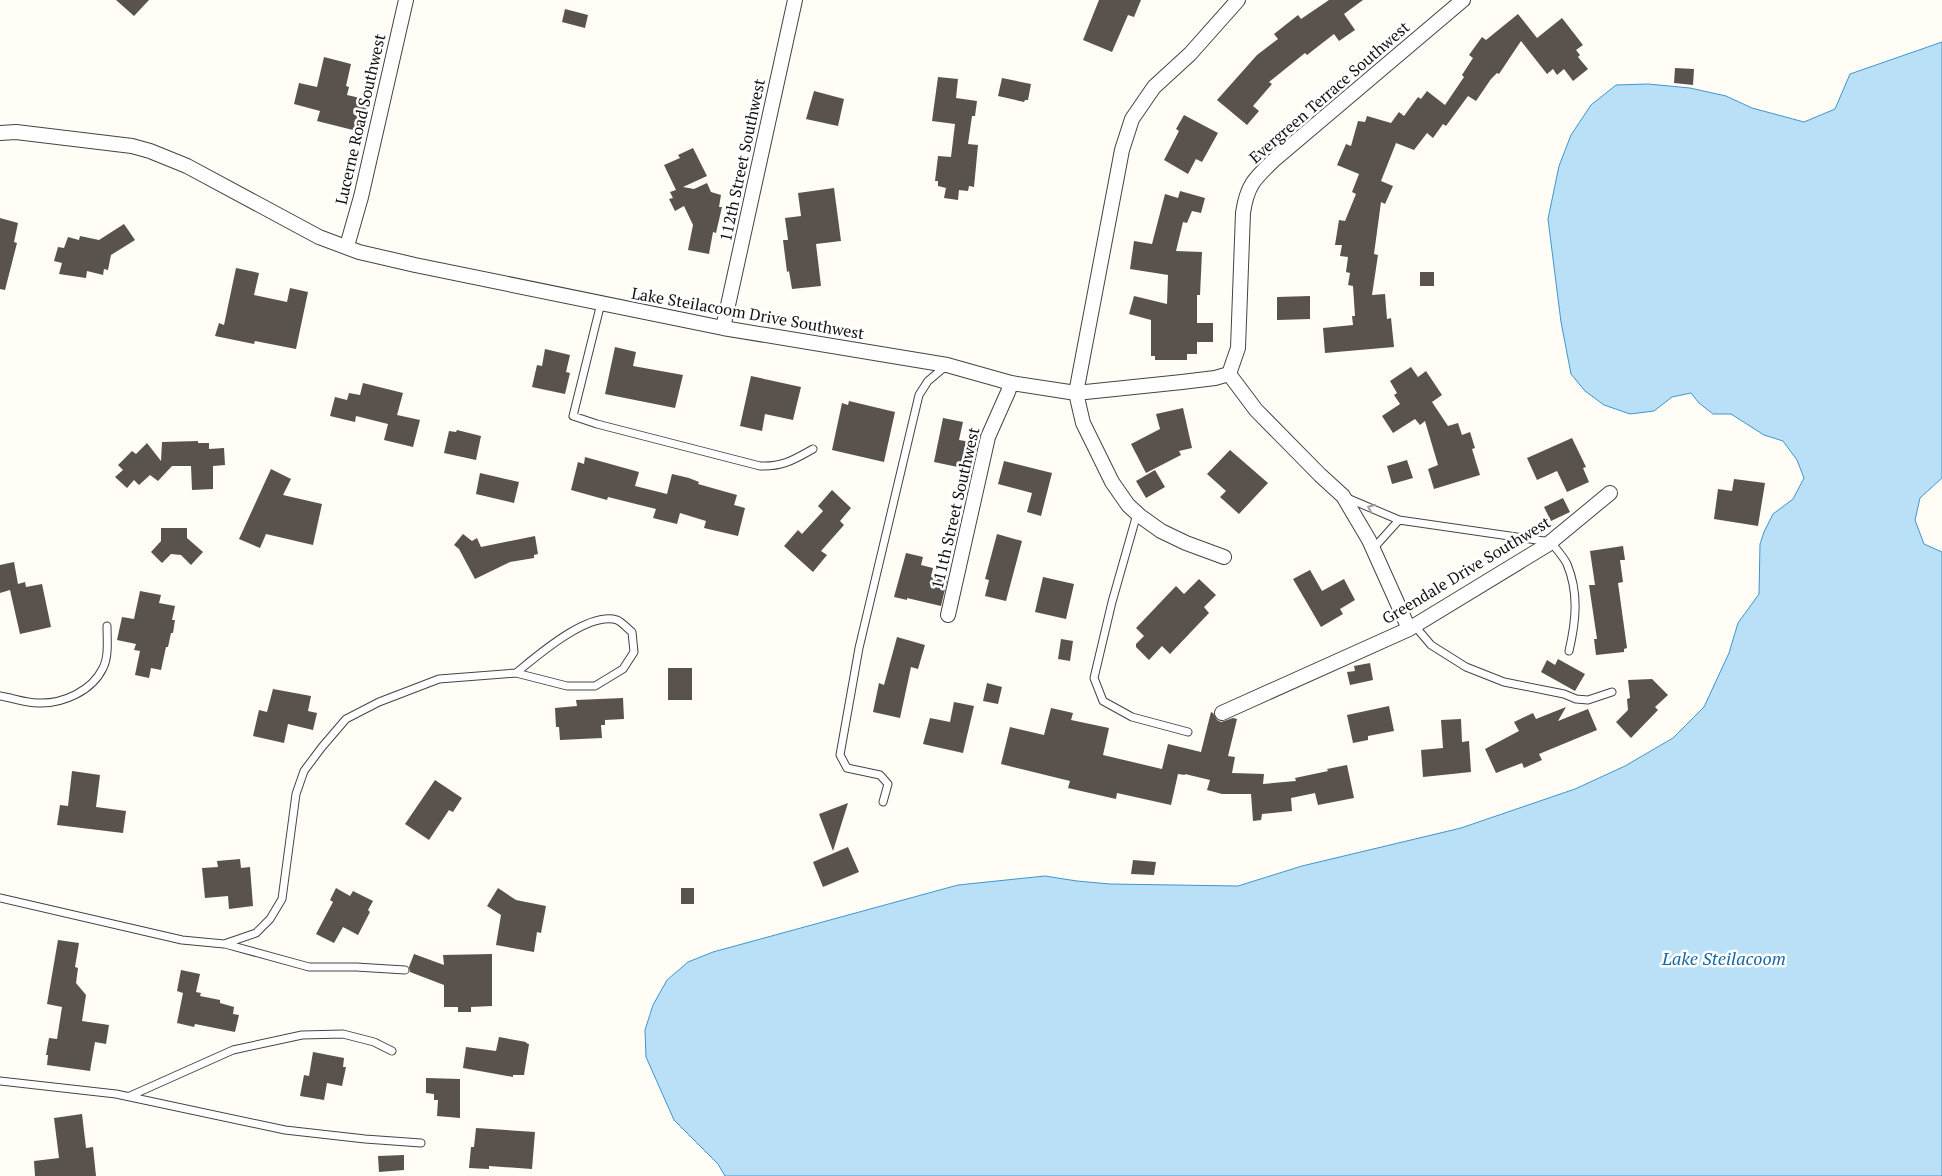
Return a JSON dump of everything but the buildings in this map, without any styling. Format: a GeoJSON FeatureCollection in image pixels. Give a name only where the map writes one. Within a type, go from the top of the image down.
{"type":"FeatureCollection","features":[{"type":"Feature","properties":{"kind":"street","name":"Lucerne Road Southwest"},"geometry":{"type":"LineString","coordinates":[[347,246],[361,197],[406,0]]}},
{"type":"Feature","properties":{"kind":"street","name":"112th Street Southwest"},"geometry":{"type":"LineString","coordinates":[[723,328],[795,0]]}},
{"type":"Feature","properties":{"kind":"street"},"geometry":{"type":"LineString","coordinates":[[1224,557],[1186,543],[1161,531],[1128,505],[1112,482],[1083,423],[1076,393],[1122,150],[1132,118],[1154,87],[1190,54],[1238,0]]}},
{"type":"Feature","properties":{"kind":"street","name":"Evergreen Terrace Southwest"},"geometry":{"type":"LineString","coordinates":[[1228,374],[1238,348],[1243,213],[1250,186],[1274,160],[1463,0]]}},
{"type":"Feature","properties":{"kind":"street","name":"Lake Steilacoom Drive Southwest"},"geometry":{"type":"LineString","coordinates":[[0,133],[16,132],[150,151],[187,166],[319,237],[359,252],[723,328],[947,365],[1011,383],[1076,393],[1215,378],[1228,374]]}},
{"type":"Feature","properties":{"kind":"street"},"geometry":{"type":"LineString","coordinates":[[1228,374],[1256,410],[1320,475],[1344,496],[1369,540],[1372,550],[1412,627]]}},
{"type":"Feature","properties":{"kind":"street","name":"111th Street Southwest"},"geometry":{"type":"LineString","coordinates":[[948,615],[988,436],[1011,383]]}},
{"type":"Feature","properties":{"kind":"street","name":"Greendale Drive Southwest"},"geometry":{"type":"LineString","coordinates":[[1222,713],[1412,627],[1551,542],[1610,493]]}},
{"type":"Feature","properties":{"kind":"lane"},"geometry":{"type":"LineString","coordinates":[[601,303],[573,416],[760,466],[785,464],[813,449]]}},
{"type":"Feature","properties":{"kind":"lane"},"geometry":{"type":"LineString","coordinates":[[883,802],[888,784],[880,775],[847,768],[840,755],[859,648],[919,395],[928,381],[947,365]]}},
{"type":"Feature","properties":{"kind":"lane"},"geometry":{"type":"LineString","coordinates":[[1344,496],[1399,520],[1551,542],[1566,563],[1577,604],[1576,625],[1570,651]]}},
{"type":"Feature","properties":{"kind":"lane"},"geometry":{"type":"LineString","coordinates":[[1137,514],[1112,602],[1094,678],[1103,701],[1132,717],[1188,732]]}},
{"type":"Feature","properties":{"kind":"lane"},"geometry":{"type":"LineString","coordinates":[[1372,550],[1399,520]]}},
{"type":"Feature","properties":{"kind":"lane"},"geometry":{"type":"LineString","coordinates":[[224,944],[256,933],[270,919],[282,899],[296,794],[304,771],[346,719],[379,702],[439,680],[516,673],[567,686],[595,686],[622,669],[634,652],[632,632],[618,620],[603,619],[592,621],[548,647],[516,673]]}},
{"type":"Feature","properties":{"kind":"lane"},"geometry":{"type":"LineString","coordinates":[[0,696],[24,702],[51,703],[69,698],[84,690],[96,679],[104,667],[108,651],[107,626]]}},
{"type":"Feature","properties":{"kind":"lane"},"geometry":{"type":"LineString","coordinates":[[1412,627],[1431,645],[1466,667],[1504,682],[1564,694],[1576,700],[1588,700],[1612,692]]}},
{"type":"Feature","properties":{"kind":"lane"},"geometry":{"type":"LineString","coordinates":[[0,898],[182,940],[224,944],[309,966],[405,970]]}},
{"type":"Feature","properties":{"kind":"lane"},"geometry":{"type":"LineString","coordinates":[[130,1096],[232,1050],[302,1035],[343,1034],[374,1042],[392,1051]]}},
{"type":"Feature","properties":{"kind":"lane"},"geometry":{"type":"LineString","coordinates":[[0,1081],[130,1096],[285,1130],[421,1143]]}},
{"type":"Feature","properties":{"kind":"water","name":"Lake Steilacoom"},"geometry":{"type":"Polygon","coordinates":[[[1942,42],[1942,478],[1920,498],[1915,520],[1924,544],[1942,552],[1942,1176],[725,1176],[718,1164],[674,1120],[646,1057],[645,1030],[653,1005],[667,980],[688,962],[713,952],[958,885],[1045,876],[1110,884],[1238,886],[1302,866],[1461,828],[1575,789],[1625,766],[1673,738],[1704,707],[1729,653],[1738,623],[1759,594],[1760,544],[1764,532],[1773,514],[1793,499],[1804,478],[1797,460],[1783,441],[1764,435],[1731,414],[1713,414],[1699,403],[1691,393],[1672,397],[1654,411],[1630,414],[1604,405],[1585,391],[1571,374],[1561,322],[1548,219],[1559,166],[1571,135],[1591,105],[1616,85],[1648,84],[1690,88],[1726,96],[1752,108],[1804,122],[1835,109],[1850,74],[1942,42]]]}}]}
